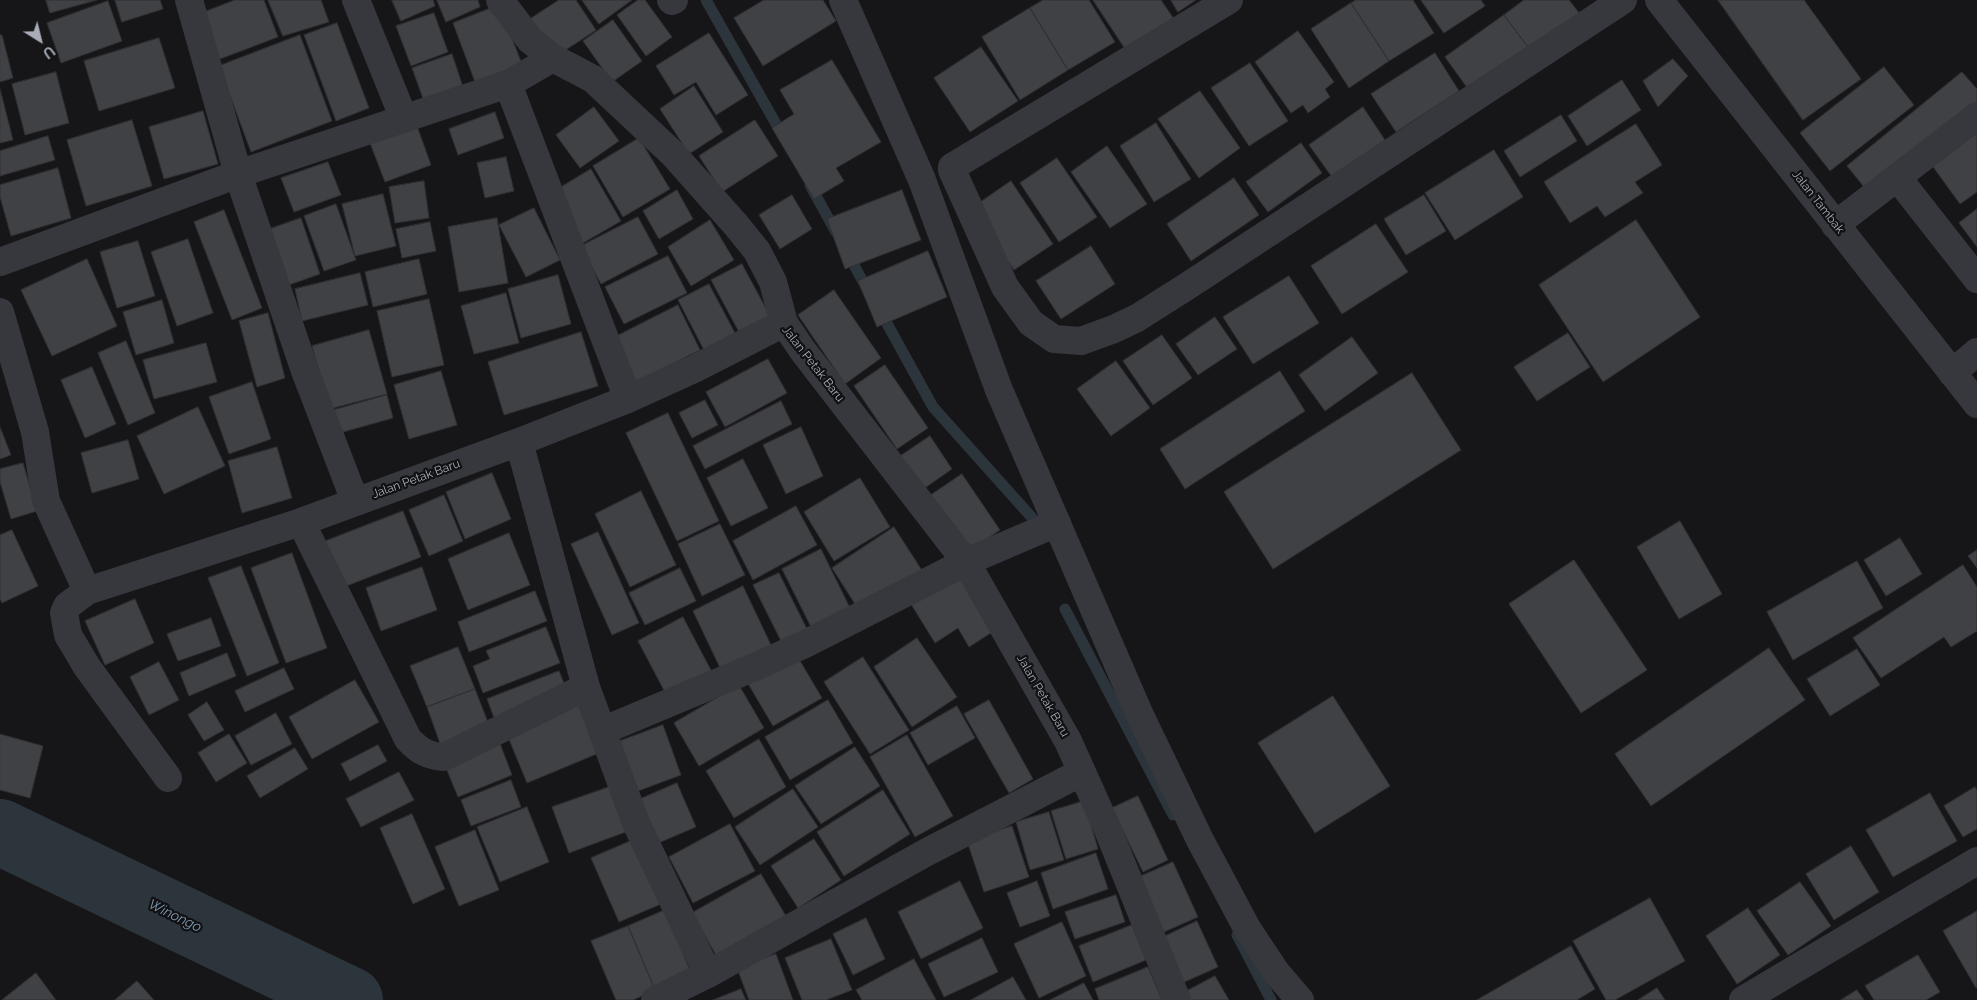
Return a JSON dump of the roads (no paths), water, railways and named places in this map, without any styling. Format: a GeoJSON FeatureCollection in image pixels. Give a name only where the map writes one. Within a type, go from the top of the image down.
{"type":"FeatureCollection","features":[{"type":"Feature","properties":{"kind":"street"},"geometry":{"type":"LineString","coordinates":[[189,0],[238,174],[305,371],[355,501]]}},
{"type":"Feature","properties":{"kind":"street"},"geometry":{"type":"LineString","coordinates":[[356,0],[404,119]]}},
{"type":"Feature","properties":{"kind":"street"},"geometry":{"type":"LineString","coordinates":[[500,0],[530,40],[553,58],[593,80],[673,154],[736,224],[756,251],[773,282],[784,323]]}},
{"type":"Feature","properties":{"kind":"street"},"geometry":{"type":"LineString","coordinates":[[843,0],[922,180],[998,390],[1139,713],[1200,840],[1248,930],[1276,972],[1300,1000]]}},
{"type":"Feature","properties":{"kind":"street"},"geometry":{"type":"LineString","coordinates":[[1229,0],[952,167],[1005,287],[1031,323],[1054,339],[1081,341],[1137,318],[1623,0]]}},
{"type":"Feature","properties":{"kind":"street","name":"Jalan Tambak"},"geometry":{"type":"LineString","coordinates":[[1659,0],[1977,404]]}},
{"type":"Feature","properties":{"kind":"street"},"geometry":{"type":"LineString","coordinates":[[0,262],[238,174],[508,84],[553,58]]}},
{"type":"Feature","properties":{"kind":"street"},"geometry":{"type":"LineString","coordinates":[[508,84],[628,399]]}},
{"type":"Feature","properties":{"kind":"street"},"geometry":{"type":"LineString","coordinates":[[1835,225],[1977,116]]}},
{"type":"Feature","properties":{"kind":"street"},"geometry":{"type":"LineString","coordinates":[[1898,176],[1977,279]]}},
{"type":"Feature","properties":{"kind":"street"},"geometry":{"type":"LineString","coordinates":[[0,312],[35,432],[46,501],[87,591]]}},
{"type":"Feature","properties":{"kind":"street","name":"Jalan Petak Baru"},"geometry":{"type":"LineString","coordinates":[[168,778],[87,667],[68,635],[64,613],[67,606],[87,591],[301,522],[519,442],[628,399],[696,368],[784,323],[803,351],[966,562],[1068,741],[1108,830],[1177,1000]]}},
{"type":"Feature","properties":{"kind":"street"},"geometry":{"type":"LineString","coordinates":[[1952,373],[1977,352]]}},
{"type":"Feature","properties":{"kind":"street"},"geometry":{"type":"LineString","coordinates":[[519,442],[586,687],[636,823],[708,974]]}},
{"type":"Feature","properties":{"kind":"street"},"geometry":{"type":"LineString","coordinates":[[301,522],[408,739],[416,748],[426,754],[444,757],[586,687]]}},
{"type":"Feature","properties":{"kind":"street"},"geometry":{"type":"LineString","coordinates":[[602,731],[805,644],[966,562],[1057,524]]}},
{"type":"Feature","properties":{"kind":"street"},"geometry":{"type":"LineString","coordinates":[[655,1000],[708,974],[927,852],[1082,772]]}},
{"type":"Feature","properties":{"kind":"street"},"geometry":{"type":"LineString","coordinates":[[1743,1000],[1977,861]]}},
{"type":"Feature","properties":{"kind":"waterway"},"geometry":{"type":"LineString","coordinates":[[706,0],[784,138]]}},
{"type":"Feature","properties":{"kind":"waterway"},"geometry":{"type":"LineString","coordinates":[[810,185],[836,232]]}},
{"type":"Feature","properties":{"kind":"waterway"},"geometry":{"type":"LineString","coordinates":[[847,252],[868,291]]}},
{"type":"Feature","properties":{"kind":"waterway"},"geometry":{"type":"LineString","coordinates":[[879,309],[933,407],[1043,530]]}},
{"type":"Feature","properties":{"kind":"waterway"},"geometry":{"type":"LineString","coordinates":[[1065,609],[1173,815]]}},
{"type":"Feature","properties":{"kind":"waterway","name":"Winongo"},"geometry":{"type":"LineString","coordinates":[[0,832],[350,1000]]}},
{"type":"Feature","properties":{"kind":"waterway"},"geometry":{"type":"LineString","coordinates":[[1237,935],[1271,1000]]}}]}
